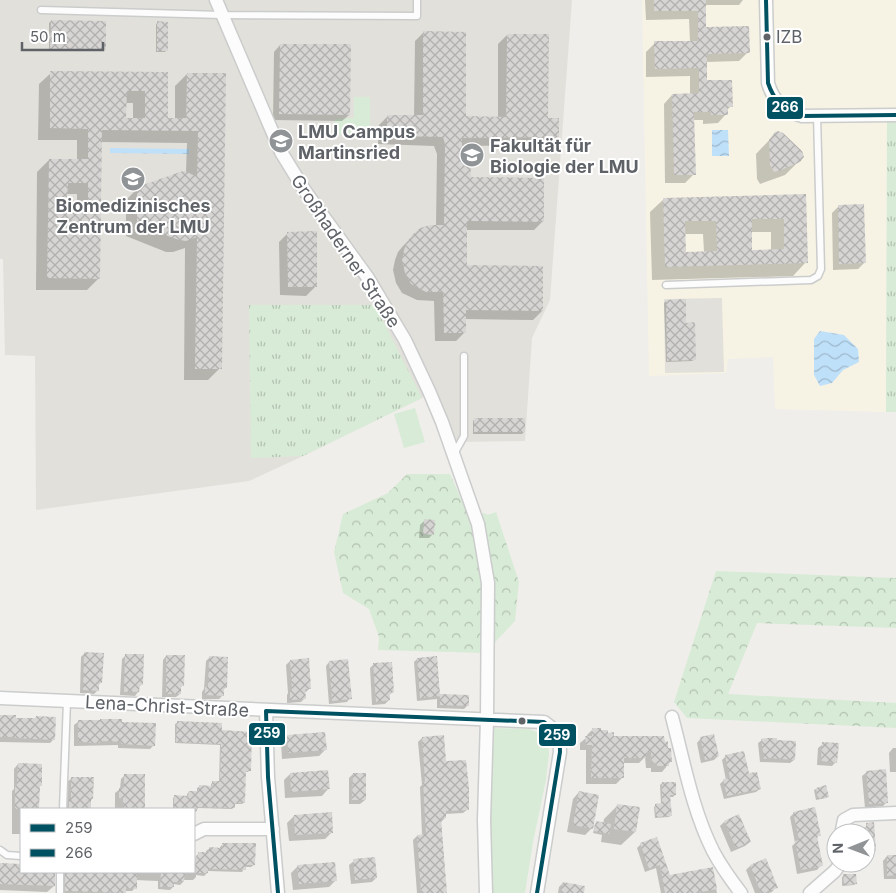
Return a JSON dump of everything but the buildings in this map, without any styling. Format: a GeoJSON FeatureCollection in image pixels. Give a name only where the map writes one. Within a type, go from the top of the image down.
{"type":"FeatureCollection","features":[{"type":"Feature","properties":{"kind":"street","name":"Großhaderner Straße"},"geometry":{"type":"LineString","coordinates":[[216,0],[281,152],[305,191],[368,278],[405,340],[425,382],[454,454],[478,524],[488,583],[484,820],[486,893]]}},
{"type":"Feature","properties":{"kind":"street"},"geometry":{"type":"LineString","coordinates":[[766,0],[768,83],[771,93],[783,108],[802,116],[896,116]]}},
{"type":"Feature","properties":{"kind":"street","name":"Lena-Christ-Straße"},"geometry":{"type":"LineString","coordinates":[[0,698],[544,722],[553,729],[560,739],[559,763],[537,893]]}},
{"type":"Feature","properties":{"kind":"street"},"geometry":{"type":"LineString","coordinates":[[266,711],[268,777],[278,893]]}},
{"type":"Feature","properties":{"kind":"street"},"geometry":{"type":"LineString","coordinates":[[672,717],[690,791],[700,820],[714,852],[741,893]]}},
{"type":"Feature","properties":{"kind":"street"},"geometry":{"type":"LineString","coordinates":[[843,823],[844,820],[853,815],[896,812]]}},
{"type":"Feature","properties":{"kind":"street"},"geometry":{"type":"LineString","coordinates":[[195,834],[204,829],[273,829]]}},
{"type":"Feature","properties":{"kind":"street"},"geometry":{"type":"LineString","coordinates":[[810,893],[833,873]]}},
{"type":"Feature","properties":{"kind":"lane"},"geometry":{"type":"LineString","coordinates":[[40,10],[222,15],[417,16],[417,0]]}},
{"type":"Feature","properties":{"kind":"lane"},"geometry":{"type":"LineString","coordinates":[[666,285],[811,280],[818,276],[821,269],[817,116]]}},
{"type":"Feature","properties":{"kind":"lane"},"geometry":{"type":"LineString","coordinates":[[454,454],[464,436],[464,356]]}},
{"type":"Feature","properties":{"kind":"lane"},"geometry":{"type":"LineString","coordinates":[[62,808],[67,701]]}},
{"type":"Feature","properties":{"kind":"lane"},"geometry":{"type":"LineString","coordinates":[[0,850],[7,855],[20,856]]}},
{"type":"Feature","properties":{"kind":"lane"},"geometry":{"type":"LineString","coordinates":[[60,873],[60,893]]}},
{"type":"Feature","properties":{"kind":"shaded area","name":"LMU Campus Martinsried"},"geometry":{"type":"Polygon","coordinates":[[[0,0],[572,0],[550,300],[532,338],[525,441],[453,442],[434,392],[249,481],[36,510],[35,356],[5,355],[3,259],[0,259],[0,0]]]}},
{"type":"Feature","properties":{"kind":"shaded area"},"geometry":{"type":"Polygon","coordinates":[[[642,0],[896,0],[896,119],[887,119],[886,412],[775,409],[773,357],[728,359],[726,373],[649,376],[642,0]]]}},
{"type":"Feature","properties":{"kind":"shaded area"},"geometry":{"type":"Polygon","coordinates":[[[722,298],[724,372],[665,373],[664,299],[722,298]]]}},
{"type":"Feature","properties":{"kind":"green space"},"geometry":{"type":"Polygon","coordinates":[[[354,97],[370,97],[370,134],[335,134],[335,119],[354,118],[354,97]]]}},
{"type":"Feature","properties":{"kind":"green space"},"geometry":{"type":"Polygon","coordinates":[[[887,119],[896,119],[896,412],[886,412],[887,119]]]}},
{"type":"Feature","properties":{"kind":"green space"},"geometry":{"type":"Polygon","coordinates":[[[249,305],[375,305],[422,398],[303,456],[251,458],[249,305]]]}},
{"type":"Feature","properties":{"kind":"green space"},"geometry":{"type":"Polygon","coordinates":[[[415,408],[425,442],[404,448],[394,414],[415,408]]]}},
{"type":"Feature","properties":{"kind":"green space"},"geometry":{"type":"Polygon","coordinates":[[[407,474],[450,474],[469,517],[496,512],[519,582],[515,621],[485,653],[378,650],[379,637],[369,609],[343,593],[334,552],[343,514],[388,493],[407,474]]]}},
{"type":"Feature","properties":{"kind":"green space"},"geometry":{"type":"Polygon","coordinates":[[[716,571],[896,578],[896,628],[757,623],[728,694],[896,703],[896,728],[687,718],[674,702],[716,571]]]}},
{"type":"Feature","properties":{"kind":"green space"},"geometry":{"type":"Polygon","coordinates":[[[492,728],[530,729],[545,736],[548,743],[549,753],[546,780],[525,893],[491,893],[489,829],[492,728]]]}},
{"type":"Feature","properties":{"kind":"water"},"geometry":{"type":"Polygon","coordinates":[[[712,130],[728,130],[729,156],[712,156],[712,130]]]}},
{"type":"Feature","properties":{"kind":"water"},"geometry":{"type":"Polygon","coordinates":[[[110,148],[189,149],[189,154],[110,153],[110,148]]]}},
{"type":"Feature","properties":{"kind":"water"},"geometry":{"type":"Polygon","coordinates":[[[820,331],[844,335],[858,349],[859,362],[843,370],[832,383],[820,386],[814,375],[814,339],[820,331]]]}},
{"type":"Feature","properties":{"kind":"transit line","name":"266"},"geometry":{"type":"LineString","coordinates":[[766,0],[768,83],[773,95],[785,108],[802,116],[896,115]]}},
{"type":"Feature","properties":{"kind":"transit line","name":"259"},"geometry":{"type":"LineString","coordinates":[[278,893],[268,777],[266,711],[544,722],[557,735],[560,752],[537,893]]}},
{"type":"Feature","properties":{"kind":"place","name":"IZB"},"geometry":{"type":"Point","coordinates":[767,37]}},
{"type":"Feature","properties":{"kind":"place","name":"LMU Campus Martinsried"},"geometry":{"type":"Point","coordinates":[281,141]}},
{"type":"Feature","properties":{"kind":"place","name":"Fakultät für Biologie der LMU"},"geometry":{"type":"Point","coordinates":[472,155]}},
{"type":"Feature","properties":{"kind":"place","name":"Biomedizinisches Zentrum der LMU"},"geometry":{"type":"Point","coordinates":[133,179]}}]}
